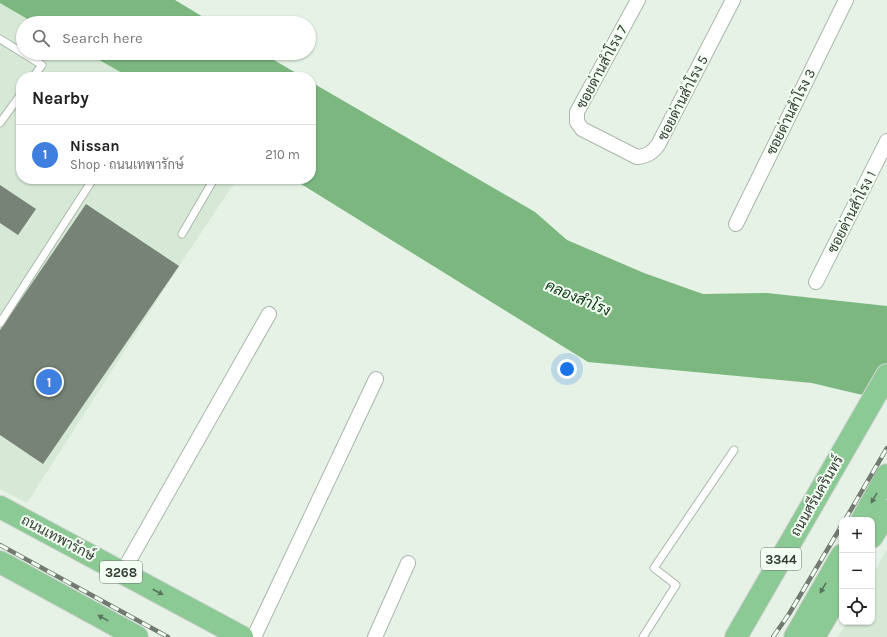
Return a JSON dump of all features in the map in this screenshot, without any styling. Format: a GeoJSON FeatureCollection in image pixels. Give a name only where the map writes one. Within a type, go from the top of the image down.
{"type":"FeatureCollection","features":[{"type":"Feature","properties":{"kind":"main road","name":"ถนนศรีนครินทร์"},"geometry":{"type":"LineString","coordinates":[[742,635],[826,481],[887,376]]}},
{"type":"Feature","properties":{"kind":"main road","name":"ถนนศรีนครินทร์"},"geometry":{"type":"LineString","coordinates":[[742,635],[887,401]]}},
{"type":"Feature","properties":{"kind":"main road"},"geometry":{"type":"LineString","coordinates":[[864,517],[887,475]]}},
{"type":"Feature","properties":{"kind":"main road","name":"ถนนเทพารักษ์"},"geometry":{"type":"LineString","coordinates":[[0,507],[242,637]]}},
{"type":"Feature","properties":{"kind":"main road"},"geometry":{"type":"LineString","coordinates":[[875,532],[886,514]]}},
{"type":"Feature","properties":{"kind":"main road"},"geometry":{"type":"LineString","coordinates":[[795,637],[839,560]]}},
{"type":"Feature","properties":{"kind":"main road"},"geometry":{"type":"LineString","coordinates":[[0,562],[137,637]]}},
{"type":"Feature","properties":{"kind":"main road"},"geometry":{"type":"LineString","coordinates":[[814,637],[839,594]]}},
{"type":"Feature","properties":{"kind":"street","name":"ซอยด่านสำโรง 7"},"geometry":{"type":"LineString","coordinates":[[609,143],[582,128],[577,122],[577,112],[638,0]]}},
{"type":"Feature","properties":{"kind":"street","name":"ซอยด่านสำโรง 5"},"geometry":{"type":"LineString","coordinates":[[609,143],[637,157],[644,156],[652,152],[658,145],[734,0]]}},
{"type":"Feature","properties":{"kind":"street","name":"ซอยด่านสำโรง 3"},"geometry":{"type":"LineString","coordinates":[[736,224],[846,0]]}},
{"type":"Feature","properties":{"kind":"street","name":"ซอยด่านสำโรง 1"},"geometry":{"type":"LineString","coordinates":[[816,282],[887,141]]}},
{"type":"Feature","properties":{"kind":"street"},"geometry":{"type":"LineString","coordinates":[[122,572],[269,314]]}},
{"type":"Feature","properties":{"kind":"street"},"geometry":{"type":"LineString","coordinates":[[254,637],[376,380]]}},
{"type":"Feature","properties":{"kind":"street"},"geometry":{"type":"LineString","coordinates":[[375,637],[408,563]]}},
{"type":"Feature","properties":{"kind":"lane"},"geometry":{"type":"LineString","coordinates":[[0,38],[16,48]]}},
{"type":"Feature","properties":{"kind":"lane"},"geometry":{"type":"LineString","coordinates":[[34,60],[42,65],[37,72]]}},
{"type":"Feature","properties":{"kind":"lane"},"geometry":{"type":"LineString","coordinates":[[0,123],[16,101]]}},
{"type":"Feature","properties":{"kind":"lane"},"geometry":{"type":"LineString","coordinates":[[0,323],[90,184]]}},
{"type":"Feature","properties":{"kind":"lane"},"geometry":{"type":"LineString","coordinates":[[182,234],[211,184]]}},
{"type":"Feature","properties":{"kind":"lane"},"geometry":{"type":"LineString","coordinates":[[643,637],[676,585],[654,568],[734,450]]}},
{"type":"Feature","properties":{"kind":"shaded area"},"geometry":{"type":"Polygon","coordinates":[[[0,3],[22,16],[16,16],[16,60],[99,60],[120,72],[16,72],[16,184],[234,184],[179,266],[27,503],[0,489],[0,3]]]}},
{"type":"Feature","properties":{"kind":"shaded area"},"geometry":{"type":"Polygon","coordinates":[[[887,549],[887,637],[838,637],[845,625],[875,625],[875,571],[887,549]]]}},
{"type":"Feature","properties":{"kind":"water"},"geometry":{"type":"Polygon","coordinates":[[[0,0],[175,0],[201,16],[22,16],[0,3],[0,0]]]}},
{"type":"Feature","properties":{"kind":"water"},"geometry":{"type":"Polygon","coordinates":[[[99,60],[274,60],[294,72],[120,72],[99,60]]]}},
{"type":"Feature","properties":{"kind":"water","name":"คลองสำโรง"},"geometry":{"type":"Polygon","coordinates":[[[316,85],[535,212],[567,240],[644,273],[703,294],[767,293],[887,306],[887,398],[858,394],[812,383],[588,362],[301,184],[316,184],[316,85]]]}},
{"type":"Feature","properties":{"kind":"building"},"geometry":{"type":"Polygon","coordinates":[[[0,185],[36,209],[18,235],[0,223],[0,185]]]}},
{"type":"Feature","properties":{"kind":"building"},"geometry":{"type":"Polygon","coordinates":[[[86,204],[179,266],[43,464],[0,435],[0,330],[86,204]]]}},
{"type":"Feature","properties":{"kind":"railway"},"geometry":{"type":"LineString","coordinates":[[847,517],[887,448]]}},
{"type":"Feature","properties":{"kind":"railway"},"geometry":{"type":"LineString","coordinates":[[773,637],[789,614],[839,530]]}},
{"type":"Feature","properties":{"kind":"railway"},"geometry":{"type":"LineString","coordinates":[[0,545],[168,637]]}},
{"type":"Feature","properties":{"kind":"place","name":"Nissan"},"geometry":{"type":"Point","coordinates":[49,382]}}]}
